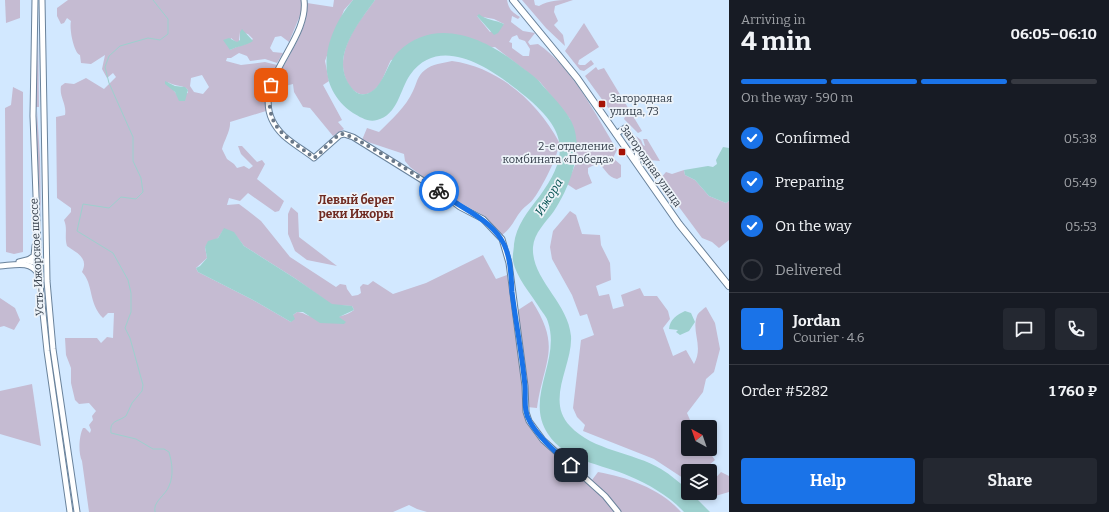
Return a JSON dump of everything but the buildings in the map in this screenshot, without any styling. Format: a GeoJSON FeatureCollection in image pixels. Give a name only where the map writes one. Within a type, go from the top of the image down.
{"type":"FeatureCollection","features":[{"type":"Feature","properties":{"kind":"main road","name":"Загородная улица"},"geometry":{"type":"LineString","coordinates":[[513,0],[577,78],[690,239],[729,286]]}},
{"type":"Feature","properties":{"kind":"street","name":"Усть-Ижорское шоссе"},"geometry":{"type":"LineString","coordinates":[[35,0],[33,116],[39,275],[48,358],[70,512]]}},
{"type":"Feature","properties":{"kind":"street","name":"Усть-Ижорское шоссе"},"geometry":{"type":"LineString","coordinates":[[42,0],[46,268],[53,349],[77,512]]}},
{"type":"Feature","properties":{"kind":"street"},"geometry":{"type":"LineString","coordinates":[[304,0],[305,9],[302,23],[278,66],[271,85],[270,108],[275,124],[284,137],[314,158],[340,135],[344,134],[353,137],[435,188],[460,207],[477,215],[502,239],[509,263],[517,334],[525,386],[526,412],[529,421],[543,440],[605,496],[618,512]]}},
{"type":"Feature","properties":{"kind":"street"},"geometry":{"type":"LineString","coordinates":[[33,116],[36,112],[40,115],[43,131]]}},
{"type":"Feature","properties":{"kind":"street"},"geometry":{"type":"LineString","coordinates":[[616,134],[625,128],[637,147],[638,166]]}},
{"type":"Feature","properties":{"kind":"street","name":"Усть-Ижорское шоссе"},"geometry":{"type":"LineString","coordinates":[[27,260],[32,258],[36,253],[35,230],[38,226]]}},
{"type":"Feature","properties":{"kind":"street"},"geometry":{"type":"LineString","coordinates":[[2,266],[27,260],[39,263],[46,268]]}},
{"type":"Feature","properties":{"kind":"street"},"geometry":{"type":"LineString","coordinates":[[2,266],[30,264],[35,268],[39,275]]}},
{"type":"Feature","properties":{"kind":"shaded area"},"geometry":{"type":"Polygon","coordinates":[[[5,0],[20,0],[20,18],[6,23],[5,0]]]}},
{"type":"Feature","properties":{"kind":"shaded area"},"geometry":{"type":"Polygon","coordinates":[[[68,0],[302,0],[301,13],[289,42],[281,36],[275,37],[270,48],[273,52],[283,53],[277,63],[265,59],[250,61],[247,56],[239,53],[231,58],[227,58],[226,61],[241,65],[265,62],[277,65],[265,94],[266,111],[230,122],[222,149],[227,159],[237,168],[244,166],[249,169],[253,166],[241,154],[238,146],[242,146],[257,162],[262,160],[265,164],[257,179],[284,201],[279,211],[275,212],[248,193],[240,201],[229,198],[227,205],[239,204],[261,221],[290,257],[336,287],[340,284],[346,285],[352,296],[361,293],[360,287],[363,284],[368,285],[373,281],[393,294],[426,283],[483,255],[496,279],[507,275],[515,312],[532,301],[541,317],[546,331],[549,343],[546,365],[537,408],[527,407],[529,423],[555,453],[572,462],[592,480],[598,472],[632,481],[643,485],[664,497],[681,512],[427,512],[409,505],[393,512],[89,512],[80,454],[80,444],[83,428],[90,433],[91,430],[89,425],[93,420],[92,416],[96,411],[89,403],[79,404],[75,400],[71,383],[71,368],[66,355],[65,338],[97,338],[101,343],[107,337],[113,338],[114,313],[108,313],[103,318],[98,312],[86,277],[82,272],[84,267],[83,259],[67,246],[66,226],[64,220],[71,212],[71,208],[57,198],[56,117],[65,115],[61,86],[65,83],[74,84],[86,78],[104,89],[116,77],[113,73],[107,78],[102,69],[105,55],[91,64],[81,63],[80,55],[72,40],[71,21],[67,18],[64,23],[61,24],[57,16],[57,8],[68,0]],[[240,32],[239,41],[237,43],[231,38],[230,50],[248,43],[253,39],[248,34],[240,32]],[[202,75],[191,78],[190,86],[194,92],[203,94],[209,87],[202,75]],[[168,82],[177,95],[188,93],[188,90],[184,87],[173,85],[168,82]],[[224,229],[218,238],[205,247],[207,258],[196,268],[198,272],[253,300],[291,322],[293,315],[297,312],[313,317],[329,318],[345,315],[354,310],[352,306],[332,305],[296,279],[244,246],[234,233],[224,229]]]}},
{"type":"Feature","properties":{"kind":"shaded area"},"geometry":{"type":"Polygon","coordinates":[[[334,0],[353,0],[344,10],[325,61],[329,81],[323,85],[342,120],[338,122],[344,129],[333,136],[310,108],[303,107],[294,92],[293,84],[273,89],[276,80],[302,30],[305,22],[307,3],[333,7],[334,0]]]}},
{"type":"Feature","properties":{"kind":"shaded area"},"geometry":{"type":"Polygon","coordinates":[[[375,0],[507,0],[511,10],[520,17],[518,19],[512,16],[511,22],[523,31],[535,33],[528,42],[530,45],[538,44],[562,65],[592,107],[617,150],[613,158],[621,165],[621,177],[617,179],[609,175],[598,163],[588,168],[588,173],[592,183],[576,190],[567,184],[575,165],[570,119],[540,82],[495,47],[391,60],[381,82],[373,91],[366,94],[360,94],[355,91],[346,80],[343,65],[344,56],[349,38],[375,0]],[[477,16],[490,32],[504,24],[494,19],[477,16]],[[517,35],[512,37],[509,42],[512,43],[512,48],[523,56],[529,56],[530,49],[525,41],[519,39],[517,35]]]}},
{"type":"Feature","properties":{"kind":"shaded area"},"geometry":{"type":"Polygon","coordinates":[[[522,0],[534,0],[535,5],[539,6],[551,1],[573,0],[555,6],[554,12],[558,21],[554,25],[563,35],[565,46],[546,28],[522,0]]]}},
{"type":"Feature","properties":{"kind":"shaded area"},"geometry":{"type":"Polygon","coordinates":[[[584,23],[599,47],[579,60],[578,64],[580,65],[585,65],[591,60],[594,64],[584,71],[580,70],[565,51],[584,23]]]}},
{"type":"Feature","properties":{"kind":"shaded area"},"geometry":{"type":"Polygon","coordinates":[[[38,36],[39,107],[36,107],[38,36]]]}},
{"type":"Feature","properties":{"kind":"shaded area"},"geometry":{"type":"Polygon","coordinates":[[[452,61],[485,71],[501,79],[515,89],[540,113],[559,142],[553,162],[537,193],[502,235],[481,214],[451,198],[410,167],[405,161],[404,154],[362,140],[367,128],[379,132],[398,113],[410,97],[422,72],[434,65],[452,61]]]}},
{"type":"Feature","properties":{"kind":"shaded area"},"geometry":{"type":"Polygon","coordinates":[[[596,67],[598,70],[604,68],[642,131],[638,133],[624,119],[626,114],[624,110],[614,116],[585,76],[596,67]]]}},
{"type":"Feature","properties":{"kind":"shaded area"},"geometry":{"type":"Polygon","coordinates":[[[13,87],[23,92],[23,252],[14,254],[6,252],[5,108],[11,105],[13,87]]]}},
{"type":"Feature","properties":{"kind":"shaded area"},"geometry":{"type":"Polygon","coordinates":[[[37,110],[40,158],[41,217],[36,140],[37,110]]]}},
{"type":"Feature","properties":{"kind":"shaded area"},"geometry":{"type":"Polygon","coordinates":[[[636,136],[645,146],[643,139],[647,139],[660,161],[649,160],[636,136]]]}},
{"type":"Feature","properties":{"kind":"shaded area"},"geometry":{"type":"Polygon","coordinates":[[[684,170],[685,175],[695,180],[709,196],[726,203],[729,201],[729,240],[719,248],[712,242],[702,238],[659,180],[666,172],[672,174],[684,170]]]}},
{"type":"Feature","properties":{"kind":"shaded area"},"geometry":{"type":"Polygon","coordinates":[[[291,207],[298,213],[299,237],[337,266],[307,260],[295,251],[288,234],[288,214],[291,207]]]}},
{"type":"Feature","properties":{"kind":"shaded area"},"geometry":{"type":"Polygon","coordinates":[[[570,211],[576,215],[582,234],[600,235],[601,245],[610,263],[611,280],[596,286],[599,296],[609,294],[613,309],[624,306],[621,295],[640,288],[644,296],[657,296],[668,311],[670,319],[663,328],[673,356],[686,350],[694,364],[698,351],[695,328],[696,322],[698,315],[706,307],[715,323],[720,349],[714,372],[706,379],[703,392],[687,413],[690,420],[681,420],[681,456],[712,456],[715,460],[710,464],[681,464],[681,477],[654,459],[583,431],[585,425],[577,417],[573,408],[581,340],[594,335],[587,314],[580,316],[572,295],[552,259],[550,247],[553,231],[570,211]]]}},
{"type":"Feature","properties":{"kind":"shaded area"},"geometry":{"type":"Polygon","coordinates":[[[0,298],[15,308],[20,320],[14,330],[4,326],[0,327],[0,298]]]}},
{"type":"Feature","properties":{"kind":"shaded area"},"geometry":{"type":"Polygon","coordinates":[[[32,384],[41,446],[0,434],[0,391],[32,384]]]}},
{"type":"Feature","properties":{"kind":"shaded area"},"geometry":{"type":"Polygon","coordinates":[[[721,472],[729,476],[729,492],[717,496],[717,476],[721,472]]]}},
{"type":"Feature","properties":{"kind":"water","name":"Ижора"},"geometry":{"type":"Polygon","coordinates":[[[353,0],[375,0],[354,30],[344,53],[343,65],[345,76],[351,87],[357,93],[366,94],[374,90],[382,80],[394,57],[398,52],[413,41],[429,35],[446,33],[462,35],[479,41],[510,58],[539,81],[570,119],[575,130],[576,141],[574,166],[566,190],[554,211],[538,232],[533,247],[534,259],[538,270],[564,312],[571,336],[571,347],[560,394],[560,405],[563,416],[570,426],[590,441],[650,463],[665,471],[681,484],[681,500],[698,500],[710,512],[684,512],[666,496],[644,483],[574,456],[555,443],[548,434],[542,420],[540,407],[541,393],[550,351],[551,337],[547,318],[520,279],[513,261],[513,257],[517,231],[527,213],[549,182],[556,168],[559,155],[559,143],[556,132],[549,120],[539,108],[499,76],[468,60],[452,56],[437,56],[423,62],[410,75],[398,101],[390,113],[384,117],[371,121],[353,113],[340,101],[331,88],[327,73],[327,58],[330,43],[335,28],[343,13],[353,0]]]}},
{"type":"Feature","properties":{"kind":"water"},"geometry":{"type":"Polygon","coordinates":[[[479,14],[484,18],[504,24],[498,33],[494,35],[477,16],[479,14]]]}},
{"type":"Feature","properties":{"kind":"water"},"geometry":{"type":"Polygon","coordinates":[[[242,29],[253,41],[230,50],[223,40],[229,38],[237,42],[240,40],[240,32],[242,29]]]}},
{"type":"Feature","properties":{"kind":"water"},"geometry":{"type":"Polygon","coordinates":[[[165,81],[175,86],[185,87],[188,90],[185,101],[179,101],[175,92],[165,84],[165,81]]]}},
{"type":"Feature","properties":{"kind":"water"},"geometry":{"type":"Polygon","coordinates":[[[723,147],[729,148],[729,201],[726,203],[709,196],[695,180],[685,175],[684,170],[708,166],[713,167],[717,164],[716,160],[723,147]]]}},
{"type":"Feature","properties":{"kind":"water"},"geometry":{"type":"Polygon","coordinates":[[[224,228],[234,232],[244,246],[332,304],[352,306],[354,310],[339,317],[346,322],[344,324],[320,323],[303,312],[297,312],[293,315],[295,319],[291,322],[253,300],[198,272],[196,268],[200,266],[207,258],[205,247],[208,241],[218,238],[224,228]]]}},
{"type":"Feature","properties":{"kind":"water"},"geometry":{"type":"Polygon","coordinates":[[[685,311],[691,313],[695,322],[689,331],[680,335],[676,332],[678,330],[669,329],[674,318],[685,311]]]}},
{"type":"Feature","properties":{"kind":"waterway"},"geometry":{"type":"LineString","coordinates":[[153,0],[168,19],[168,34],[160,40],[148,38],[120,46],[109,56],[105,67],[109,83],[133,137],[133,161],[141,178],[143,192],[136,199],[121,197],[109,208],[83,204],[77,231],[113,253],[128,280],[131,293],[131,312],[125,328],[130,338],[143,385],[142,391],[132,403],[126,416],[113,423],[111,426],[111,433],[136,439],[153,449],[164,449],[169,452],[172,478],[167,489],[157,502],[155,512]]}},
{"type":"Feature","properties":{"kind":"way so far"},"geometry":{"type":"LineString","coordinates":[[271,85],[269,104],[270,112],[275,124],[284,137],[314,158],[340,135],[347,134],[371,147],[439,191]]}},
{"type":"Feature","properties":{"kind":"place","name":"Загородная улица, 73"},"geometry":{"type":"Point","coordinates":[602,104]}},
{"type":"Feature","properties":{"kind":"place","name":"2-е отделение комбината «Победа»"},"geometry":{"type":"Point","coordinates":[622,152]}},
{"type":"Feature","properties":{"kind":"district","name":"Левый берег реки Ижоры"},"geometry":{"type":"Point","coordinates":[356,207]}},
{"type":"Feature","properties":{"kind":"route"},"geometry":{"type":"LineString","coordinates":[[439,191],[446,198],[460,207],[483,219],[502,239],[509,263],[517,334],[525,386],[526,412],[529,421],[543,440],[560,457],[571,465]]}}]}
